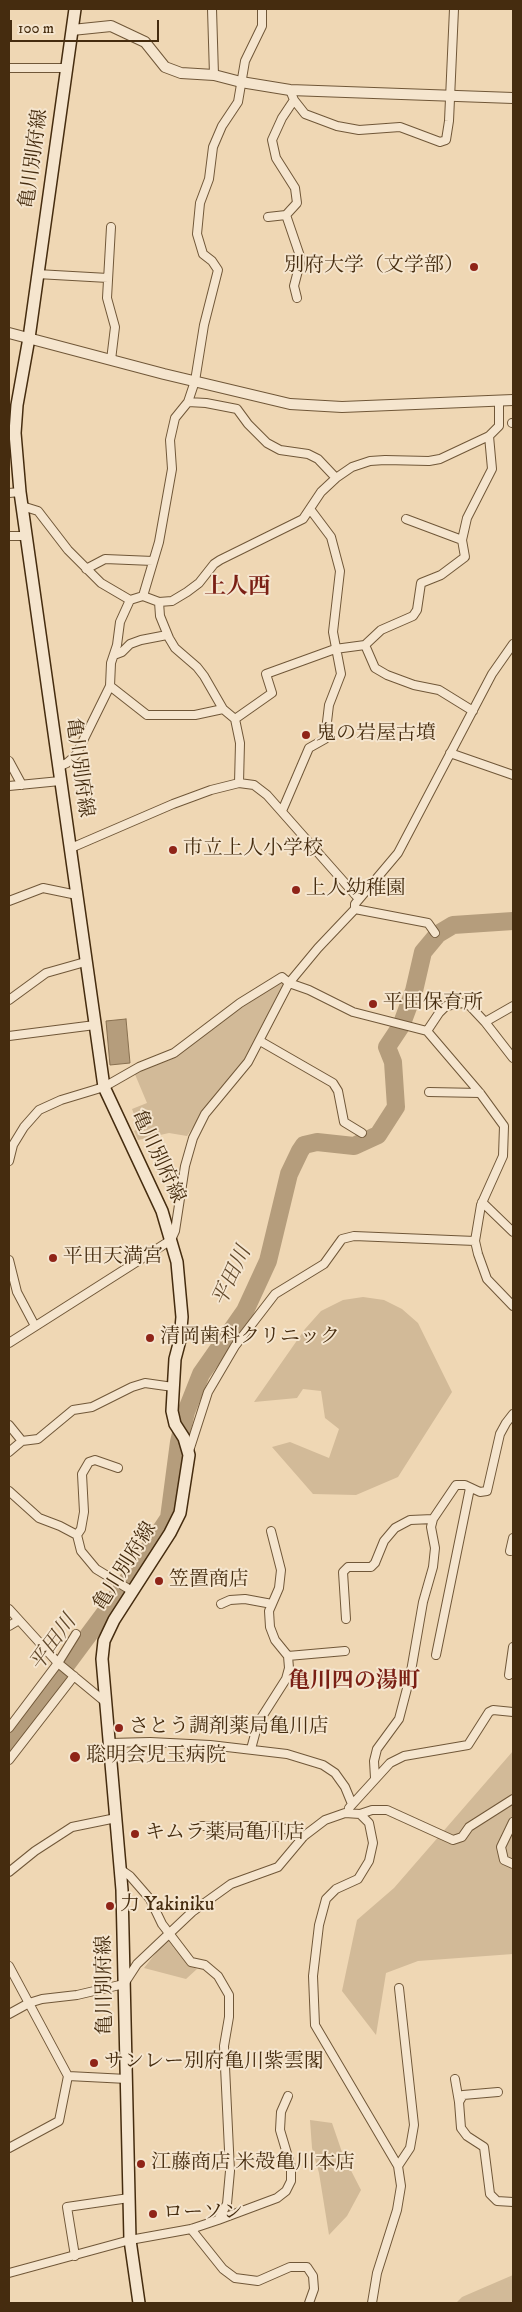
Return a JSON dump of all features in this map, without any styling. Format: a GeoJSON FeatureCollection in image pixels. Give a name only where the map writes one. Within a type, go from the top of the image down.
{"type":"FeatureCollection","features":[{"type":"Feature","properties":{"kind":"main road","name":"亀川別府線"},"geometry":{"type":"LineString","coordinates":[[75,9],[29,338],[12,433],[14,492],[22,506],[104,1087],[162,1211],[177,1262],[182,1317],[180,1340],[175,1359],[172,1411],[175,1424],[184,1438],[188,1455],[180,1513],[170,1533],[130,1589],[104,1642],[102,1659],[104,1701],[120,1869],[130,2240],[139,2303]]}},
{"type":"Feature","properties":{"kind":"street"},"geometry":{"type":"LineString","coordinates":[[212,9],[214,74]]}},
{"type":"Feature","properties":{"kind":"street"},"geometry":{"type":"LineString","coordinates":[[142,596],[164,523],[172,469],[170,440],[175,418],[188,402],[195,381],[204,325],[218,270],[212,261],[203,254],[197,234],[200,203],[209,179],[213,147],[222,126],[238,102],[245,61],[262,26],[262,9]]}},
{"type":"Feature","properties":{"kind":"street"},"geometry":{"type":"LineString","coordinates":[[292,95],[304,114],[337,126],[359,130],[400,127],[440,142],[446,140],[451,94],[454,9]]}},
{"type":"Feature","properties":{"kind":"street"},"geometry":{"type":"LineString","coordinates":[[72,30],[111,26],[145,42],[165,67],[181,73],[214,74],[292,95],[451,94],[513,98]]}},
{"type":"Feature","properties":{"kind":"street"},"geometry":{"type":"LineString","coordinates":[[9,68],[66,68]]}},
{"type":"Feature","properties":{"kind":"street"},"geometry":{"type":"LineString","coordinates":[[268,217],[286,215],[297,203],[295,188],[276,158],[272,140],[292,95]]}},
{"type":"Feature","properties":{"kind":"street"},"geometry":{"type":"LineString","coordinates":[[286,215],[301,259],[294,286],[297,298]]}},
{"type":"Feature","properties":{"kind":"street"},"geometry":{"type":"LineString","coordinates":[[111,227],[107,298],[115,326],[111,360]]}},
{"type":"Feature","properties":{"kind":"street"},"geometry":{"type":"LineString","coordinates":[[37,274],[108,278]]}},
{"type":"Feature","properties":{"kind":"street"},"geometry":{"type":"LineString","coordinates":[[9,333],[290,404],[342,407],[513,400]]}},
{"type":"Feature","properties":{"kind":"street"},"geometry":{"type":"LineString","coordinates":[[58,767],[68,763],[76,755],[110,686],[120,622],[130,600],[142,596],[159,602],[172,601],[199,583],[214,564],[220,560],[303,519],[314,500],[336,478],[352,467],[386,460],[428,461],[440,459],[489,436],[499,426],[499,401]]}},
{"type":"Feature","properties":{"kind":"street"},"geometry":{"type":"LineString","coordinates":[[188,402],[206,402],[237,409],[248,424],[267,443],[280,450],[308,454],[318,458],[336,478]]}},
{"type":"Feature","properties":{"kind":"street"},"geometry":{"type":"LineString","coordinates":[[235,719],[272,693],[266,674],[335,649],[365,645],[381,630],[413,616],[417,610],[421,583],[441,575],[465,557],[462,540],[467,518],[492,469],[489,436]]}},
{"type":"Feature","properties":{"kind":"street"},"geometry":{"type":"LineString","coordinates":[[22,506],[38,511],[68,550],[86,569],[101,583],[130,600]]}},
{"type":"Feature","properties":{"kind":"street"},"geometry":{"type":"LineString","coordinates":[[282,811],[309,748],[325,739],[329,705],[341,674],[335,649],[333,622],[340,571],[331,537],[310,509]]}},
{"type":"Feature","properties":{"kind":"street"},"geometry":{"type":"LineString","coordinates":[[406,519],[462,540]]}},
{"type":"Feature","properties":{"kind":"street"},"geometry":{"type":"LineString","coordinates":[[9,536],[26,536]]}},
{"type":"Feature","properties":{"kind":"street"},"geometry":{"type":"LineString","coordinates":[[86,569],[105,559],[153,562]]}},
{"type":"Feature","properties":{"kind":"street"},"geometry":{"type":"LineString","coordinates":[[159,602],[160,616],[167,635],[175,648],[197,667],[223,709],[235,719],[240,743],[239,783]]}},
{"type":"Feature","properties":{"kind":"street"},"geometry":{"type":"LineString","coordinates":[[114,655],[122,652],[130,644],[167,635]]}},
{"type":"Feature","properties":{"kind":"street"},"geometry":{"type":"LineString","coordinates":[[9,1343],[171,1240],[175,1231],[185,1166],[193,1138],[205,1114],[248,1062],[290,983],[318,948],[355,909],[355,904],[358,900],[398,853],[492,674],[513,644]]}},
{"type":"Feature","properties":{"kind":"street"},"geometry":{"type":"LineString","coordinates":[[365,645],[376,668],[387,675],[414,685],[439,690],[473,711]]}},
{"type":"Feature","properties":{"kind":"street"},"geometry":{"type":"LineString","coordinates":[[110,686],[146,715],[195,715],[223,709]]}},
{"type":"Feature","properties":{"kind":"street"},"geometry":{"type":"LineString","coordinates":[[450,753],[513,775]]}},
{"type":"Feature","properties":{"kind":"street"},"geometry":{"type":"LineString","coordinates":[[9,761],[22,785]]}},
{"type":"Feature","properties":{"kind":"street"},"geometry":{"type":"LineString","coordinates":[[9,786],[60,782]]}},
{"type":"Feature","properties":{"kind":"street"},"geometry":{"type":"LineString","coordinates":[[71,848],[173,804],[239,783],[254,784],[282,811],[358,900]]}},
{"type":"Feature","properties":{"kind":"street"},"geometry":{"type":"LineString","coordinates":[[9,901],[43,888],[77,895]]}},
{"type":"Feature","properties":{"kind":"street"},"geometry":{"type":"LineString","coordinates":[[355,909],[428,923],[435,933]]}},
{"type":"Feature","properties":{"kind":"street"},"geometry":{"type":"LineString","coordinates":[[9,1000],[46,973],[85,962]]}},
{"type":"Feature","properties":{"kind":"street"},"geometry":{"type":"LineString","coordinates":[[9,1161],[13,1145],[24,1127],[39,1110],[61,1100],[104,1087],[139,1068],[174,1053],[240,1003],[282,977],[290,983],[310,990],[353,1012],[427,1031],[480,1093],[504,1126],[503,1156],[482,1202],[476,1241],[478,1254],[487,1279],[513,1306]]}},
{"type":"Feature","properties":{"kind":"street"},"geometry":{"type":"LineString","coordinates":[[427,1031],[439,1013],[452,1004],[462,1003],[470,1006],[486,1022],[513,1058]]}},
{"type":"Feature","properties":{"kind":"street"},"geometry":{"type":"LineString","coordinates":[[486,1022],[513,1006]]}},
{"type":"Feature","properties":{"kind":"street"},"geometry":{"type":"LineString","coordinates":[[9,1036],[95,1025]]}},
{"type":"Feature","properties":{"kind":"street"},"geometry":{"type":"LineString","coordinates":[[260,1040],[333,1084],[338,1091],[344,1122],[362,1133]]}},
{"type":"Feature","properties":{"kind":"street"},"geometry":{"type":"LineString","coordinates":[[429,1092],[480,1093]]}},
{"type":"Feature","properties":{"kind":"street"},"geometry":{"type":"LineString","coordinates":[[482,1202],[513,1232]]}},
{"type":"Feature","properties":{"kind":"street"},"geometry":{"type":"LineString","coordinates":[[188,1455],[208,1392],[235,1346],[275,1294],[324,1264],[342,1239],[354,1236],[476,1241]]}},
{"type":"Feature","properties":{"kind":"street"},"geometry":{"type":"LineString","coordinates":[[9,1260],[17,1292],[35,1326]]}},
{"type":"Feature","properties":{"kind":"street"},"geometry":{"type":"LineString","coordinates":[[9,1452],[22,1440],[38,1438],[73,1410],[92,1407],[132,1387],[145,1383],[173,1387]]}},
{"type":"Feature","properties":{"kind":"street"},"geometry":{"type":"LineString","coordinates":[[375,1778],[374,1761],[377,1749],[399,1719],[410,1677],[423,1602],[433,1567],[435,1548],[431,1527],[433,1519],[456,1485],[480,1492],[487,1491],[500,1434],[513,1414]]}},
{"type":"Feature","properties":{"kind":"street"},"geometry":{"type":"LineString","coordinates":[[9,1425],[22,1440]]}},
{"type":"Feature","properties":{"kind":"street"},"geometry":{"type":"LineString","coordinates":[[77,1536],[81,1529],[84,1512],[82,1474],[89,1462],[95,1460],[118,1468]]}},
{"type":"Feature","properties":{"kind":"street"},"geometry":{"type":"LineString","coordinates":[[436,1655],[470,1488]]}},
{"type":"Feature","properties":{"kind":"street"},"geometry":{"type":"LineString","coordinates":[[9,1491],[39,1518],[60,1526],[77,1536],[81,1551],[96,1569],[130,1589]]}},
{"type":"Feature","properties":{"kind":"street"},"geometry":{"type":"LineString","coordinates":[[346,1619],[343,1572],[348,1567],[371,1567],[375,1563],[384,1542],[395,1528],[410,1520],[433,1519]]}},
{"type":"Feature","properties":{"kind":"street"},"geometry":{"type":"LineString","coordinates":[[252,1749],[258,1723],[266,1707],[286,1679],[289,1668],[288,1656],[274,1640],[270,1627],[269,1611],[279,1588],[281,1570],[271,1531]]}},
{"type":"Feature","properties":{"kind":"street"},"geometry":{"type":"LineString","coordinates":[[510,1550],[513,1538]]}},
{"type":"Feature","properties":{"kind":"street"},"geometry":{"type":"LineString","coordinates":[[220,1604],[230,1600],[245,1599],[272,1604]]}},
{"type":"Feature","properties":{"kind":"street"},"geometry":{"type":"LineString","coordinates":[[9,1609],[58,1663],[104,1701]]}},
{"type":"Feature","properties":{"kind":"street"},"geometry":{"type":"LineString","coordinates":[[9,1626],[19,1620]]}},
{"type":"Feature","properties":{"kind":"street"},"geometry":{"type":"LineString","coordinates":[[9,1728],[58,1663],[76,1634]]}},
{"type":"Feature","properties":{"kind":"street"},"geometry":{"type":"LineString","coordinates":[[509,1675],[513,1647]]}},
{"type":"Feature","properties":{"kind":"street"},"geometry":{"type":"LineString","coordinates":[[288,1656],[344,1651]]}},
{"type":"Feature","properties":{"kind":"street"},"geometry":{"type":"LineString","coordinates":[[9,1760],[72,1674]]}},
{"type":"Feature","properties":{"kind":"street"},"geometry":{"type":"LineString","coordinates":[[345,1813],[390,1762],[404,1756],[468,1745],[489,1712],[493,1710],[513,1712]]}},
{"type":"Feature","properties":{"kind":"street"},"geometry":{"type":"LineString","coordinates":[[109,1743],[150,1742],[252,1749],[288,1754],[323,1765],[335,1772],[345,1787],[352,1804]]}},
{"type":"Feature","properties":{"kind":"street"},"geometry":{"type":"LineString","coordinates":[[9,2014],[28,2003],[42,1999],[76,1996],[124,1984],[137,1964],[168,1932],[192,1912],[231,1884],[278,1868],[304,1836],[325,1820],[345,1813],[360,1814],[372,1810],[387,1810],[453,1840],[462,1837],[469,1827],[513,1798]]}},
{"type":"Feature","properties":{"kind":"street"},"geometry":{"type":"LineString","coordinates":[[360,1814],[369,1823],[373,1842],[369,1861],[358,1879],[336,1889],[326,1899],[319,1925],[313,1976],[315,2025],[398,2166],[401,2186],[397,2210],[377,2273],[372,2303]]}},
{"type":"Feature","properties":{"kind":"street"},"geometry":{"type":"LineString","coordinates":[[9,1872],[35,1851],[72,1827],[116,1818]]}},
{"type":"Feature","properties":{"kind":"street"},"geometry":{"type":"LineString","coordinates":[[513,1822],[501,1847],[504,1860],[513,1864]]}},
{"type":"Feature","properties":{"kind":"street"},"geometry":{"type":"LineString","coordinates":[[202,1826],[277,1826],[304,1836]]}},
{"type":"Feature","properties":{"kind":"street"},"geometry":{"type":"LineString","coordinates":[[120,1869],[130,1876],[150,1899],[168,1932],[190,1962],[205,1965],[218,1976],[229,1995],[229,2017],[224,2046],[230,2171],[227,2204],[218,2220]]}},
{"type":"Feature","properties":{"kind":"street"},"geometry":{"type":"LineString","coordinates":[[9,1966],[68,2076],[59,2121],[9,2148]]}},
{"type":"Feature","properties":{"kind":"street"},"geometry":{"type":"LineString","coordinates":[[398,2166],[410,2148],[414,2125],[399,1988]]}},
{"type":"Feature","properties":{"kind":"street"},"geometry":{"type":"LineString","coordinates":[[68,2076],[127,2079]]}},
{"type":"Feature","properties":{"kind":"street"},"geometry":{"type":"LineString","coordinates":[[455,2079],[461,2128],[467,2136],[484,2147],[490,2194],[497,2201],[513,2202]]}},
{"type":"Feature","properties":{"kind":"street"},"geometry":{"type":"LineString","coordinates":[[459,2102],[463,2095],[498,2092]]}},
{"type":"Feature","properties":{"kind":"street"},"geometry":{"type":"LineString","coordinates":[[9,2272],[130,2240],[191,2229],[277,2198],[286,2191],[291,2181],[291,2167],[280,2130],[281,2112],[288,2096]]}},
{"type":"Feature","properties":{"kind":"street"},"geometry":{"type":"LineString","coordinates":[[75,2256],[67,2207],[129,2198]]}},
{"type":"Feature","properties":{"kind":"street"},"geometry":{"type":"LineString","coordinates":[[191,2229],[223,2269],[235,2278],[258,2281],[290,2267],[307,2268],[313,2276],[314,2289],[309,2303]]}},
{"type":"Feature","properties":{"kind":"shaded area"},"geometry":{"type":"Polygon","coordinates":[[[281,980],[285,984],[245,1060],[215,1095],[187,1136],[169,1133],[138,1140],[134,1131],[139,1128],[132,1109],[147,1103],[134,1072],[202,1036],[281,980]]]}},
{"type":"Feature","properties":{"kind":"shaded area"},"geometry":{"type":"Polygon","coordinates":[[[126,1019],[130,1063],[110,1065],[106,1021],[126,1019]]]}},
{"type":"Feature","properties":{"kind":"shaded area"},"geometry":{"type":"Polygon","coordinates":[[[363,1297],[384,1300],[402,1309],[418,1323],[452,1392],[398,1477],[356,1495],[313,1494],[272,1447],[290,1442],[329,1458],[339,1429],[325,1418],[321,1391],[303,1389],[297,1398],[254,1402],[305,1329],[321,1311],[343,1300],[363,1297]]]}},
{"type":"Feature","properties":{"kind":"shaded area"},"geometry":{"type":"Polygon","coordinates":[[[513,1751],[513,1954],[418,1961],[386,1973],[376,2035],[342,1991],[357,1920],[394,1888],[513,1751]]]}},
{"type":"Feature","properties":{"kind":"shaded area"},"geometry":{"type":"Polygon","coordinates":[[[167,1939],[187,1965],[197,1969],[186,1979],[144,1968],[167,1939]]]}},
{"type":"Feature","properties":{"kind":"shaded area"},"geometry":{"type":"Polygon","coordinates":[[[310,2120],[332,2123],[343,2155],[361,2190],[347,2216],[329,2235],[319,2173],[312,2148],[310,2120]]]}},
{"type":"Feature","properties":{"kind":"shaded area"},"geometry":{"type":"Polygon","coordinates":[[[513,2275],[513,2303],[456,2303],[462,2297],[513,2275]]]}},
{"type":"Feature","properties":{"kind":"waterway","name":"平田川"},"geometry":{"type":"LineString","coordinates":[[9,1742],[113,1602],[169,1518],[179,1442],[186,1412],[201,1374],[245,1311],[268,1261],[289,1174],[300,1151],[304,1145],[317,1142],[354,1146],[378,1135],[396,1107],[393,1062],[387,1047],[401,1026],[414,991],[423,952],[438,934],[453,925],[513,921]]}},
{"type":"Feature","properties":{"kind":"place","name":"別府大学（文学部）"},"geometry":{"type":"Point","coordinates":[474,267]}},
{"type":"Feature","properties":{"kind":"place","name":"鬼の岩屋古墳"},"geometry":{"type":"Point","coordinates":[306,735]}},
{"type":"Feature","properties":{"kind":"place","name":"市立上人小学校"},"geometry":{"type":"Point","coordinates":[173,850]}},
{"type":"Feature","properties":{"kind":"place","name":"上人幼稚園"},"geometry":{"type":"Point","coordinates":[296,890]}},
{"type":"Feature","properties":{"kind":"place","name":"平田保育所"},"geometry":{"type":"Point","coordinates":[373,1004]}},
{"type":"Feature","properties":{"kind":"place","name":"平田天満宮"},"geometry":{"type":"Point","coordinates":[53,1258]}},
{"type":"Feature","properties":{"kind":"place","name":"清岡歯科クリニック"},"geometry":{"type":"Point","coordinates":[150,1338]}},
{"type":"Feature","properties":{"kind":"place","name":"笠置商店"},"geometry":{"type":"Point","coordinates":[159,1581]}},
{"type":"Feature","properties":{"kind":"place","name":"さとう調剤薬局亀川店"},"geometry":{"type":"Point","coordinates":[119,1728]}},
{"type":"Feature","properties":{"kind":"place","name":"聡明会児玉病院"},"geometry":{"type":"Point","coordinates":[75,1757]}},
{"type":"Feature","properties":{"kind":"place","name":"キムラ薬局亀川店"},"geometry":{"type":"Point","coordinates":[135,1834]}},
{"type":"Feature","properties":{"kind":"place","name":"力 Yakiniku"},"geometry":{"type":"Point","coordinates":[110,1906]}},
{"type":"Feature","properties":{"kind":"place","name":"サンレー別府亀川紫雲閣"},"geometry":{"type":"Point","coordinates":[94,2063]}},
{"type":"Feature","properties":{"kind":"place","name":"江藤商店 米殻亀川本店"},"geometry":{"type":"Point","coordinates":[141,2164]}},
{"type":"Feature","properties":{"kind":"place","name":"ローソン"},"geometry":{"type":"Point","coordinates":[153,2214]}},
{"type":"Feature","properties":{"kind":"district","name":"上人西"},"geometry":{"type":"Point","coordinates":[237,588]}},
{"type":"Feature","properties":{"kind":"district","name":"亀川四の湯町"},"geometry":{"type":"Point","coordinates":[354,1682]}}]}
